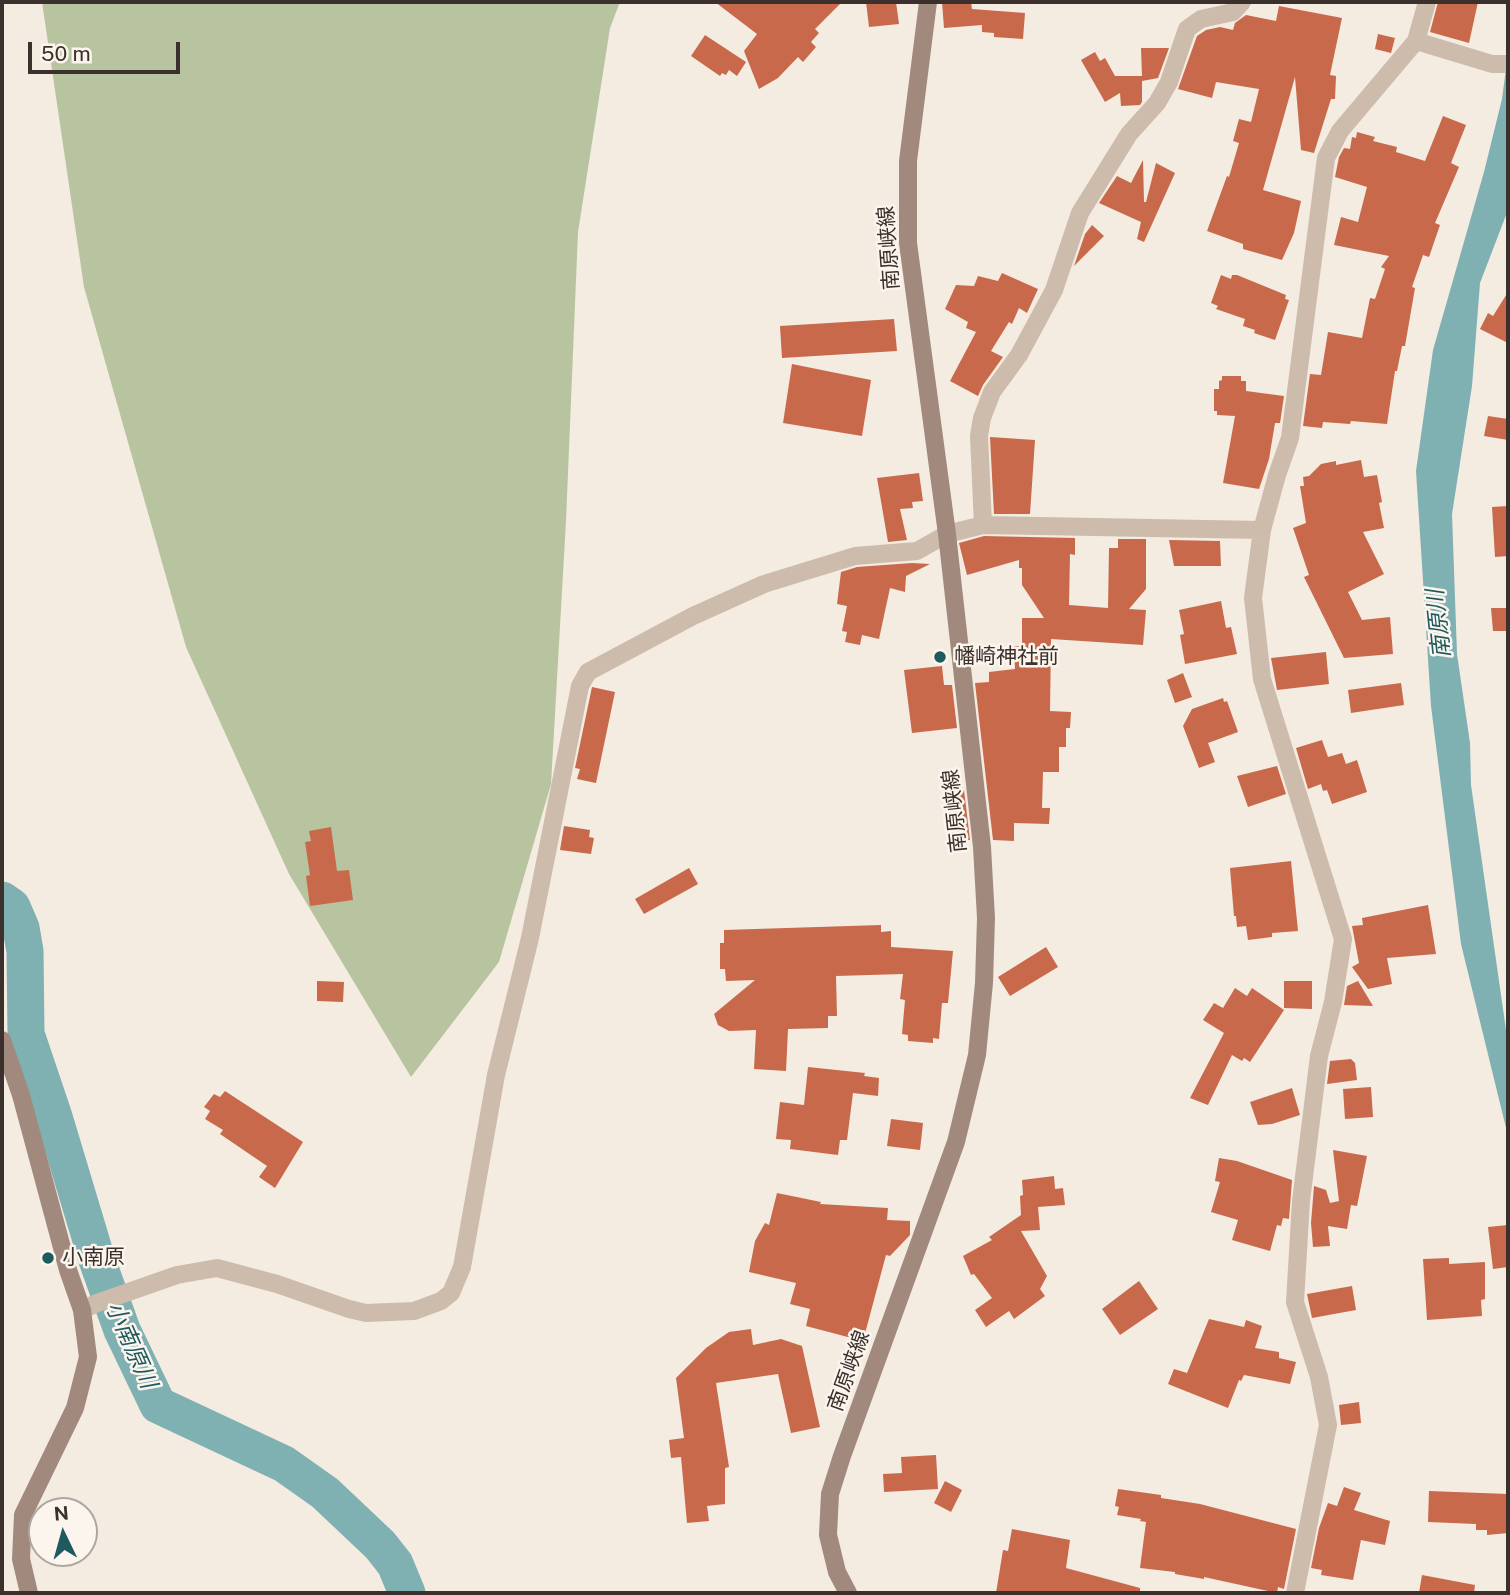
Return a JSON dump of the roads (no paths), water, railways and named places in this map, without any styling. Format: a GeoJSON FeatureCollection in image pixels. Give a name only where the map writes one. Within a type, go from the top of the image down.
{"type":"FeatureCollection","features":[{"type":"Feature","properties":{"kind":"main road","name":"南原峡線"},"geometry":{"type":"LineString","coordinates":[[848,1593],[837,1572],[828,1535],[831,1494],[842,1456],[956,1142],[977,1055],[985,983],[986,918],[982,847],[947,534],[908,243],[908,161],[928,2]]}},
{"type":"Feature","properties":{"kind":"main road"},"geometry":{"type":"LineString","coordinates":[[2,1040],[21,1095],[68,1270],[90,1306],[88,1357],[75,1408],[23,1515],[21,1559],[29,1593]]}},
{"type":"Feature","properties":{"kind":"street"},"geometry":{"type":"LineString","coordinates":[[983,526],[979,436],[982,418],[992,393],[1020,355],[1054,290],[1080,213],[1129,134],[1157,103],[1170,82],[1186,29],[1201,19],[1233,12],[1242,2]]}},
{"type":"Feature","properties":{"kind":"street"},"geometry":{"type":"LineString","coordinates":[[1295,1593],[1328,1425],[1319,1377],[1295,1302],[1301,1201],[1319,1056],[1333,1002],[1343,939],[1262,679],[1253,598],[1262,530],[1290,438],[1325,158],[1340,131],[1416,41],[1427,2]]}},
{"type":"Feature","properties":{"kind":"street"},"geometry":{"type":"LineString","coordinates":[[1416,41],[1500,64]]}},
{"type":"Feature","properties":{"kind":"street"},"geometry":{"type":"LineString","coordinates":[[90,1306],[177,1275],[217,1268],[366,1312],[414,1311],[448,1296],[462,1267],[496,1075],[530,938],[580,686],[588,672],[693,615],[764,584],[855,556],[917,551],[947,534],[983,526],[1262,530]]}},
{"type":"Feature","properties":{"kind":"water","name":"南原川"},"geometry":{"type":"Polygon","coordinates":[[[1508,53],[1508,210],[1480,283],[1472,386],[1452,514],[1457,654],[1470,743],[1471,785],[1508,1044],[1508,1136],[1461,944],[1431,706],[1416,471],[1433,350],[1484,172],[1502,99],[1508,53]]]}},
{"type":"Feature","properties":{"kind":"waterway","name":"小南原川"},"geometry":{"type":"LineString","coordinates":[[2,900],[12,907],[21,928],[25,951],[26,1034],[97,1260],[122,1330],[158,1405],[284,1464],[325,1493],[380,1545],[395,1564],[407,1593]]}},
{"type":"Feature","properties":{"kind":"place","name":"幡崎神社前"},"geometry":{"type":"Point","coordinates":[940,657]}},
{"type":"Feature","properties":{"kind":"place","name":"小南原"},"geometry":{"type":"Point","coordinates":[48,1258]}}]}
